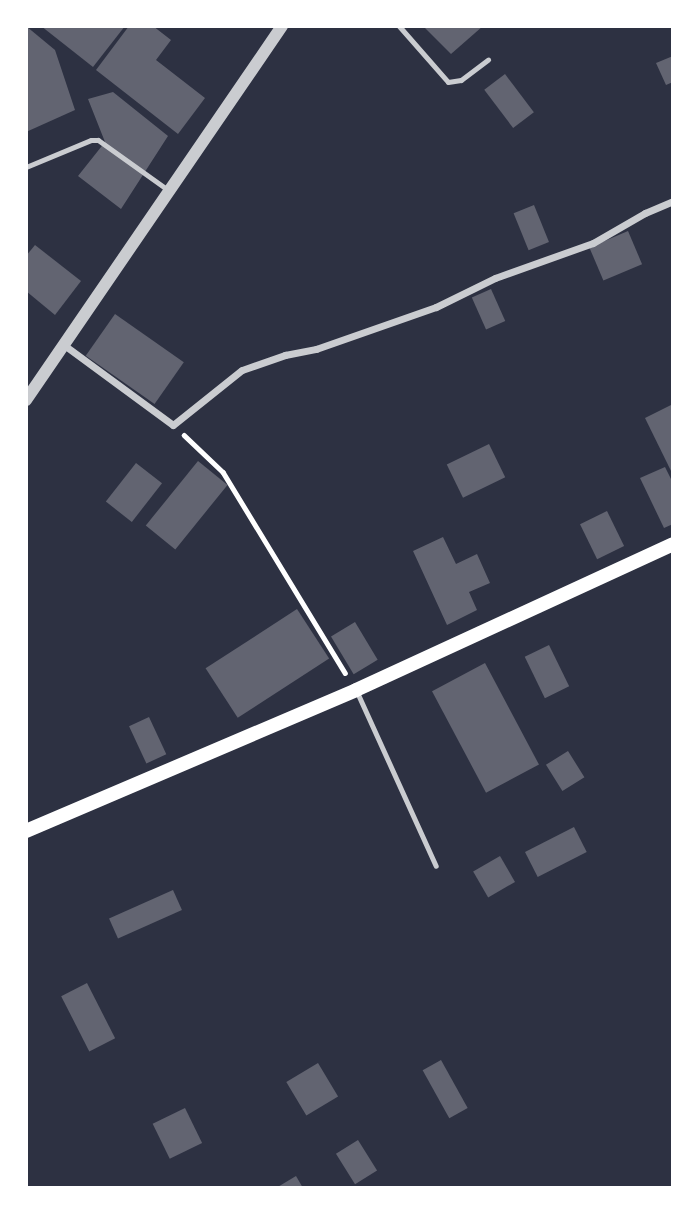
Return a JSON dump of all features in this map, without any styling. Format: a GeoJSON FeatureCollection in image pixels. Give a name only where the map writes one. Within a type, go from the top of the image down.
{"type":"FeatureCollection","features":[{"type":"Feature","properties":{"kind":"main road"},"geometry":{"type":"LineString","coordinates":[[26,831],[356,690],[673,544]]}},
{"type":"Feature","properties":{"kind":"street"},"geometry":{"type":"LineString","coordinates":[[26,400],[282,26]]}},
{"type":"Feature","properties":{"kind":"street"},"geometry":{"type":"LineString","coordinates":[[64,345],[173,425],[242,370],[285,355],[316,349],[436,307],[495,278],[593,243],[645,213],[673,201]]}},
{"type":"Feature","properties":{"kind":"lane"},"geometry":{"type":"LineString","coordinates":[[400,26],[448,82],[461,80],[488,60]]}},
{"type":"Feature","properties":{"kind":"lane"},"geometry":{"type":"LineString","coordinates":[[26,167],[91,140],[97,140],[168,190]]}},
{"type":"Feature","properties":{"kind":"lane"},"geometry":{"type":"LineString","coordinates":[[356,690],[436,866]]}},
{"type":"Feature","properties":{"kind":"path"},"geometry":{"type":"LineString","coordinates":[[173,425],[223,472],[356,690]]}},
{"type":"Feature","properties":{"kind":"building"},"geometry":{"type":"Polygon","coordinates":[[[26,26],[55,50],[75,110],[26,132],[26,26]]]}},
{"type":"Feature","properties":{"kind":"building"},"geometry":{"type":"Polygon","coordinates":[[[41,26],[125,26],[93,67],[41,26]]]}},
{"type":"Feature","properties":{"kind":"building"},"geometry":{"type":"Polygon","coordinates":[[[129,26],[153,26],[171,40],[156,60],[205,98],[178,134],[96,70],[129,26]]]}},
{"type":"Feature","properties":{"kind":"building"},"geometry":{"type":"Polygon","coordinates":[[[423,26],[483,26],[451,54],[423,26]]]}},
{"type":"Feature","properties":{"kind":"building"},"geometry":{"type":"Polygon","coordinates":[[[673,56],[673,82],[666,85],[656,63],[673,56]]]}},
{"type":"Feature","properties":{"kind":"building"},"geometry":{"type":"Polygon","coordinates":[[[505,74],[534,112],[513,128],[484,90],[505,74]]]}},
{"type":"Feature","properties":{"kind":"building"},"geometry":{"type":"Polygon","coordinates":[[[113,92],[168,136],[121,209],[78,176],[105,142],[88,99],[113,92]]]}},
{"type":"Feature","properties":{"kind":"building"},"geometry":{"type":"Polygon","coordinates":[[[534,205],[549,242],[529,250],[514,213],[534,205]]]}},
{"type":"Feature","properties":{"kind":"building"},"geometry":{"type":"Polygon","coordinates":[[[628,231],[642,264],[603,281],[589,247],[628,231]]]}},
{"type":"Feature","properties":{"kind":"building"},"geometry":{"type":"Polygon","coordinates":[[[35,245],[81,281],[55,315],[26,291],[26,256],[35,245]]]}},
{"type":"Feature","properties":{"kind":"building"},"geometry":{"type":"Polygon","coordinates":[[[491,289],[505,321],[486,330],[472,298],[491,289]]]}},
{"type":"Feature","properties":{"kind":"building"},"geometry":{"type":"Polygon","coordinates":[[[115,314],[184,362],[155,404],[86,356],[115,314]]]}},
{"type":"Feature","properties":{"kind":"building"},"geometry":{"type":"Polygon","coordinates":[[[673,404],[673,475],[645,418],[673,404]]]}},
{"type":"Feature","properties":{"kind":"building"},"geometry":{"type":"Polygon","coordinates":[[[489,444],[505,477],[463,498],[447,465],[489,444]]]}},
{"type":"Feature","properties":{"kind":"building"},"geometry":{"type":"Polygon","coordinates":[[[198,461],[228,485],[175,549],[146,526],[198,461]]]}},
{"type":"Feature","properties":{"kind":"building"},"geometry":{"type":"Polygon","coordinates":[[[136,463],[162,483],[132,522],[106,502],[136,463]]]}},
{"type":"Feature","properties":{"kind":"building"},"geometry":{"type":"Polygon","coordinates":[[[665,467],[673,483],[673,524],[664,528],[640,478],[665,467]]]}},
{"type":"Feature","properties":{"kind":"building"},"geometry":{"type":"Polygon","coordinates":[[[607,511],[624,546],[597,559],[580,524],[607,511]]]}},
{"type":"Feature","properties":{"kind":"building"},"geometry":{"type":"Polygon","coordinates":[[[443,537],[456,564],[477,554],[490,583],[469,592],[477,610],[447,625],[413,551],[443,537]]]}},
{"type":"Feature","properties":{"kind":"building"},"geometry":{"type":"Polygon","coordinates":[[[297,609],[329,658],[238,718],[206,668],[297,609]]]}},
{"type":"Feature","properties":{"kind":"building"},"geometry":{"type":"Polygon","coordinates":[[[355,622],[378,660],[354,674],[331,636],[355,622]]]}},
{"type":"Feature","properties":{"kind":"building"},"geometry":{"type":"Polygon","coordinates":[[[549,645],[569,686],[545,698],[525,657],[549,645]]]}},
{"type":"Feature","properties":{"kind":"building"},"geometry":{"type":"Polygon","coordinates":[[[485,663],[539,765],[486,793],[432,691],[485,663]]]}},
{"type":"Feature","properties":{"kind":"building"},"geometry":{"type":"Polygon","coordinates":[[[149,717],[166,754],[146,763],[129,726],[149,717]]]}},
{"type":"Feature","properties":{"kind":"building"},"geometry":{"type":"Polygon","coordinates":[[[568,751],[584,777],[562,791],[546,765],[568,751]]]}},
{"type":"Feature","properties":{"kind":"building"},"geometry":{"type":"Polygon","coordinates":[[[574,827],[587,852],[538,877],[525,852],[574,827]]]}},
{"type":"Feature","properties":{"kind":"building"},"geometry":{"type":"Polygon","coordinates":[[[500,856],[515,882],[488,897],[473,872],[500,856]]]}},
{"type":"Feature","properties":{"kind":"building"},"geometry":{"type":"Polygon","coordinates":[[[173,890],[182,910],[118,939],[109,918],[173,890]]]}},
{"type":"Feature","properties":{"kind":"building"},"geometry":{"type":"Polygon","coordinates":[[[87,983],[115,1038],[89,1051],[61,996],[87,983]]]}},
{"type":"Feature","properties":{"kind":"building"},"geometry":{"type":"Polygon","coordinates":[[[441,1060],[468,1108],[449,1118],[423,1070],[441,1060]]]}},
{"type":"Feature","properties":{"kind":"building"},"geometry":{"type":"Polygon","coordinates":[[[318,1063],[338,1096],[306,1115],[286,1082],[318,1063]]]}},
{"type":"Feature","properties":{"kind":"building"},"geometry":{"type":"Polygon","coordinates":[[[185,1108],[202,1143],[170,1159],[153,1124],[185,1108]]]}},
{"type":"Feature","properties":{"kind":"building"},"geometry":{"type":"Polygon","coordinates":[[[358,1140],[377,1171],[355,1184],[336,1154],[358,1140]]]}},
{"type":"Feature","properties":{"kind":"building"},"geometry":{"type":"Polygon","coordinates":[[[296,1176],[303,1188],[276,1188],[296,1176]]]}}]}
